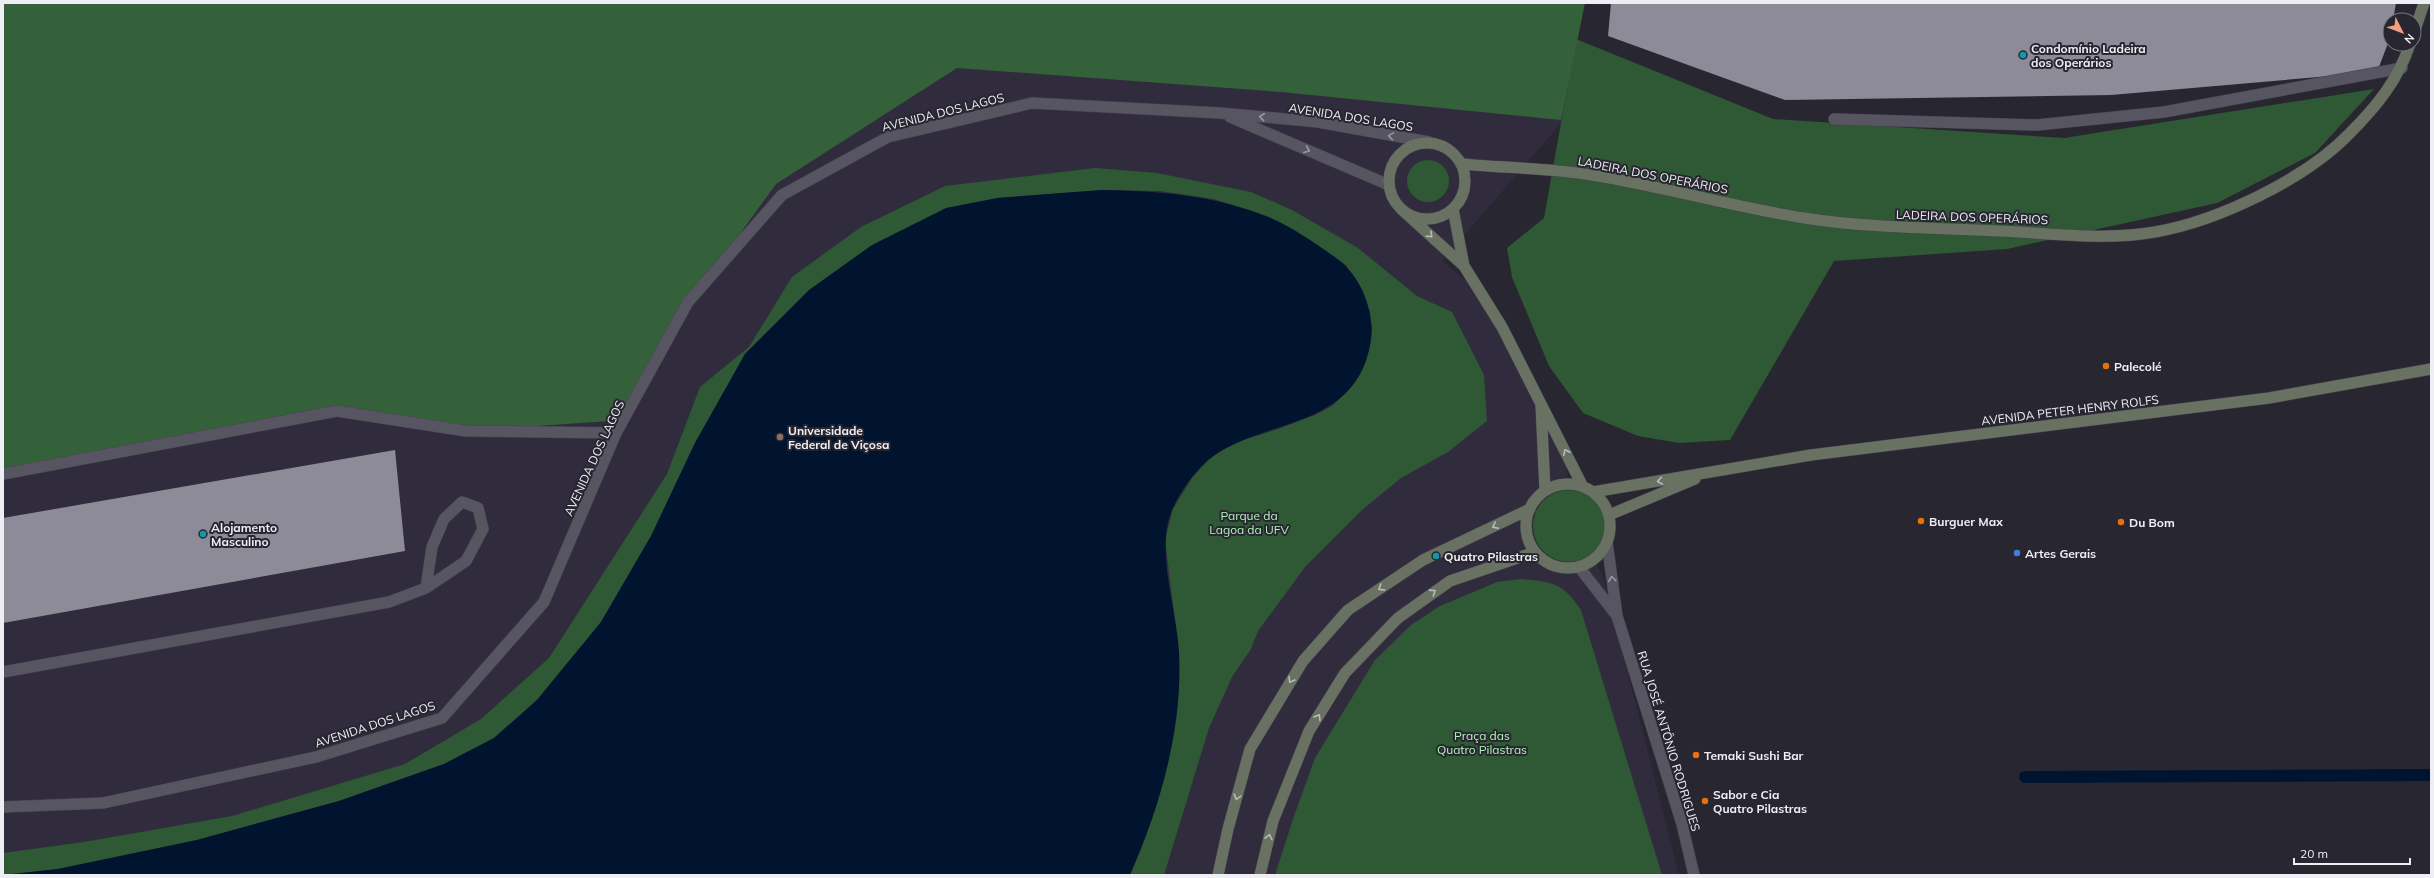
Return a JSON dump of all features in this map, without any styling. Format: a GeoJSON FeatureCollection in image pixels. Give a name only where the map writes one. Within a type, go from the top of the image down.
{"type":"FeatureCollection","features":[{"type":"Feature","properties":{"kind":"main road","name":"LADEIRA DOS OPERÁRIOS"},"geometry":{"type":"LineString","coordinates":[[1462,164],[1589,174],[1802,218],[1864,226],[2090,236],[2153,232],[2200,221],[2294,178],[2319,161],[2350,134],[2375,108],[2402,68],[2407,52]]}},
{"type":"Feature","properties":{"kind":"main road"},"geometry":{"type":"LineString","coordinates":[[1401,209],[1410,215],[1433,219],[1453,209],[1460,200],[1465,188],[1465,176],[1462,164],[1449,149],[1429,142],[1418,144],[1399,154],[1393,163],[1389,185],[1391,194],[1401,209],[1464,266],[1502,327],[1583,487]]}},
{"type":"Feature","properties":{"kind":"main road"},"geometry":{"type":"LineString","coordinates":[[1453,209],[1464,266]]}},
{"type":"Feature","properties":{"kind":"main road","name":"AVENIDA PETER HENRY ROLFS"},"geometry":{"type":"LineString","coordinates":[[1593,492],[1811,455],[2269,398],[2431,369]]}},
{"type":"Feature","properties":{"kind":"main road"},"geometry":{"type":"LineString","coordinates":[[1540,402],[1545,491]]}},
{"type":"Feature","properties":{"kind":"main road","name":"AVENIDA PETER HENRY ROLFS"},"geometry":{"type":"LineString","coordinates":[[1609,515],[1712,472]]}},
{"type":"Feature","properties":{"kind":"main road"},"geometry":{"type":"LineString","coordinates":[[1218,875],[1228,829],[1250,749],[1303,661],[1348,610],[1423,560],[1530,509],[1545,491],[1557,486],[1570,484],[1583,487],[1593,492],[1600,498],[1609,515],[1610,529],[1608,542],[1596,558],[1578,567],[1567,568],[1554,566],[1535,552],[1526,531],[1530,509]]}},
{"type":"Feature","properties":{"kind":"main road"},"geometry":{"type":"LineString","coordinates":[[1260,875],[1273,821],[1309,731],[1345,672],[1398,618],[1450,581],[1535,552]]}},
{"type":"Feature","properties":{"kind":"street"},"geometry":{"type":"LineString","coordinates":[[1834,119],[2037,125],[2164,112],[2402,68]]}},
{"type":"Feature","properties":{"kind":"street","name":"AVENIDA DOS LAGOS"},"geometry":{"type":"LineString","coordinates":[[3,807],[103,803],[316,757],[442,718],[544,602],[616,433],[688,302],[782,195],[888,137],[1032,103],[1220,113],[1318,122],[1429,142]]}},
{"type":"Feature","properties":{"kind":"street","name":"AVENIDA DOS LAGOS"},"geometry":{"type":"LineString","coordinates":[[1220,113],[1389,185]]}},
{"type":"Feature","properties":{"kind":"street"},"geometry":{"type":"LineString","coordinates":[[3,474],[337,411],[466,431],[616,433]]}},
{"type":"Feature","properties":{"kind":"street"},"geometry":{"type":"LineString","coordinates":[[3,672],[388,602],[426,588],[466,561],[483,529],[478,508],[462,502],[444,519],[432,547],[426,588]]}},
{"type":"Feature","properties":{"kind":"street","name":"RUA JOSÉ ANTÔNIO RODRIGUES"},"geometry":{"type":"LineString","coordinates":[[1608,542],[1617,616],[1682,824],[1694,875]]}},
{"type":"Feature","properties":{"kind":"street","name":"RUA JOSÉ ANTÔNIO RODRIGUES"},"geometry":{"type":"LineString","coordinates":[[1578,567],[1617,616]]}},
{"type":"Feature","properties":{"kind":"shaded area","name":"Universidade Federal de Viçosa"},"geometry":{"type":"Polygon","coordinates":[[[3,3],[1582,3],[1562,122],[1442,261],[1494,303],[1502,327],[1563,451],[1577,528],[1604,579],[1679,875],[3,875],[3,3]]]}},
{"type":"Feature","properties":{"kind":"green space"},"geometry":{"type":"Polygon","coordinates":[[[3,3],[1585,3],[1561,120],[1281,92],[957,68],[776,184],[708,278],[624,420],[466,431],[337,411],[3,474],[3,3]]]}},
{"type":"Feature","properties":{"kind":"green space"},"geometry":{"type":"Polygon","coordinates":[[[1576,39],[1773,119],[2064,138],[2374,89],[2315,153],[2217,203],[2007,249],[1834,261],[1730,440],[1679,443],[1638,436],[1583,413],[1549,366],[1512,277],[1507,248],[1544,218],[1576,39]]]}},
{"type":"Feature","properties":{"kind":"green space"},"geometry":{"type":"Polygon","coordinates":[[[1424,160],[1432,160],[1440,163],[1446,169],[1449,181],[1446,193],[1440,199],[1432,202],[1424,202],[1416,199],[1410,193],[1407,185],[1407,177],[1410,169],[1416,163],[1424,160]]]}},
{"type":"Feature","properties":{"kind":"green space","name":"Parque da Lagoa da UFV"},"geometry":{"type":"Polygon","coordinates":[[[1095,168],[1157,173],[1251,192],[1292,210],[1358,248],[1417,296],[1452,312],[1484,375],[1487,421],[1448,452],[1401,478],[1362,510],[1305,567],[1258,631],[1251,649],[1232,677],[1209,728],[1164,875],[1130,875],[1156,806],[1169,757],[1177,708],[1179,654],[1165,539],[1173,509],[1192,478],[1212,456],[1237,442],[1315,415],[1332,406],[1347,392],[1369,351],[1372,330],[1370,311],[1346,265],[1316,244],[1269,217],[1214,199],[1160,191],[1102,190],[997,198],[809,290],[745,354],[695,443],[651,536],[601,622],[537,700],[494,738],[444,764],[339,801],[197,840],[58,869],[3,875],[3,853],[84,842],[232,816],[405,764],[481,719],[549,658],[667,474],[700,387],[749,347],[792,277],[861,227],[945,186],[1095,168]]]}},
{"type":"Feature","properties":{"kind":"green space"},"geometry":{"type":"Polygon","coordinates":[[[1569,490],[1589,496],[1599,506],[1605,526],[1599,546],[1589,556],[1569,562],[1549,556],[1539,546],[1533,526],[1539,506],[1549,496],[1569,490]]]}},
{"type":"Feature","properties":{"kind":"green space","name":"Praça das Quatro Pilastras"},"geometry":{"type":"Polygon","coordinates":[[[1521,579],[1541,581],[1563,589],[1575,601],[1581,610],[1662,875],[1275,875],[1315,758],[1375,660],[1411,625],[1440,606],[1497,582],[1521,579]]]}},
{"type":"Feature","properties":{"kind":"water"},"geometry":{"type":"Polygon","coordinates":[[[1102,190],[1165,193],[1207,199],[1268,217],[1295,230],[1336,258],[1350,271],[1360,286],[1368,304],[1372,327],[1371,342],[1366,361],[1355,383],[1339,399],[1321,411],[1256,435],[1215,455],[1196,472],[1180,495],[1172,510],[1167,526],[1166,562],[1179,653],[1177,710],[1173,738],[1160,795],[1130,875],[3,875],[58,869],[197,840],[339,801],[444,764],[494,738],[537,700],[601,622],[651,536],[695,443],[745,354],[809,290],[872,245],[946,208],[997,198],[1102,190]]]}},
{"type":"Feature","properties":{"kind":"building","name":"Condomínio Ladeira dos Operários"},"geometry":{"type":"Polygon","coordinates":[[[1611,3],[2396,3],[2394,12],[2382,12],[2382,52],[2385,52],[2377,72],[2111,95],[1785,100],[1608,36],[1611,3]]]}},
{"type":"Feature","properties":{"kind":"building","name":"Alojamento Masculino"},"geometry":{"type":"Polygon","coordinates":[[[395,450],[405,551],[3,623],[3,518],[395,450]]]}},
{"type":"Feature","properties":{"kind":"waterway"},"geometry":{"type":"LineString","coordinates":[[2025,777],[2431,775]]}},
{"type":"Feature","properties":{"kind":"place","name":"Condomínio Ladeira dos Operários"},"geometry":{"type":"Point","coordinates":[2023,55]}},
{"type":"Feature","properties":{"kind":"place","name":"Palecolé"},"geometry":{"type":"Point","coordinates":[2106,366]}},
{"type":"Feature","properties":{"kind":"place","name":"Universidade Federal de Viçosa"},"geometry":{"type":"Point","coordinates":[780,437]}},
{"type":"Feature","properties":{"kind":"place","name":"Burguer Max"},"geometry":{"type":"Point","coordinates":[1921,521]}},
{"type":"Feature","properties":{"kind":"place","name":"Du Bom"},"geometry":{"type":"Point","coordinates":[2121,522]}},
{"type":"Feature","properties":{"kind":"place","name":"Alojamento Masculino"},"geometry":{"type":"Point","coordinates":[203,534]}},
{"type":"Feature","properties":{"kind":"place","name":"Artes Gerais"},"geometry":{"type":"Point","coordinates":[2017,553]}},
{"type":"Feature","properties":{"kind":"place","name":"Quatro Pilastras"},"geometry":{"type":"Point","coordinates":[1436,556]}},
{"type":"Feature","properties":{"kind":"place","name":"Temaki Sushi Bar"},"geometry":{"type":"Point","coordinates":[1696,755]}},
{"type":"Feature","properties":{"kind":"place","name":"Sabor e Cia Quatro Pilastras"},"geometry":{"type":"Point","coordinates":[1705,801]}}]}
